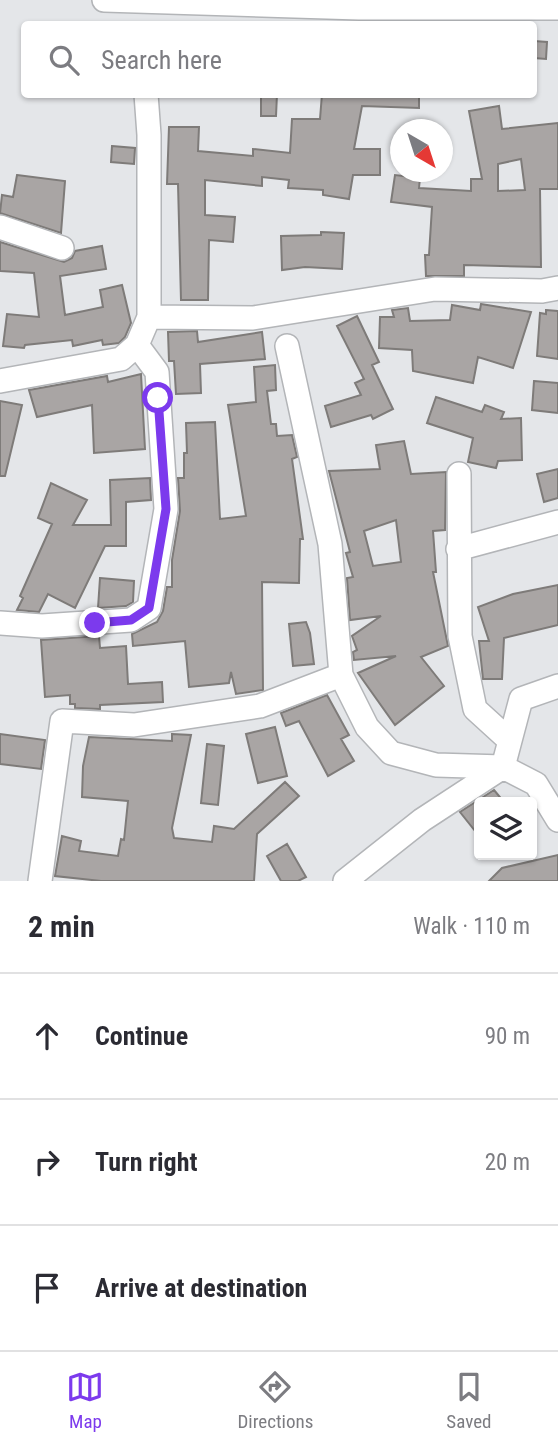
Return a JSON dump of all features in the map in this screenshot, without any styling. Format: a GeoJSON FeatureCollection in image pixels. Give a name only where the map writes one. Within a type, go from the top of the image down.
{"type":"FeatureCollection","features":[{"type":"Feature","properties":{"kind":"street"},"geometry":{"type":"LineString","coordinates":[[104,0],[138,9],[358,4],[547,5]]}},
{"type":"Feature","properties":{"kind":"street"},"geometry":{"type":"LineString","coordinates":[[0,381],[121,359],[137,345],[149,317],[149,135],[146,98]]}},
{"type":"Feature","properties":{"kind":"street"},"geometry":{"type":"LineString","coordinates":[[0,227],[62,248]]}},
{"type":"Feature","properties":{"kind":"street"},"geometry":{"type":"LineString","coordinates":[[149,317],[253,318],[435,289],[542,291],[558,288]]}},
{"type":"Feature","properties":{"kind":"street"},"geometry":{"type":"LineString","coordinates":[[0,623],[42,626],[131,620],[149,608],[166,509],[157,372],[137,345]]}},
{"type":"Feature","properties":{"kind":"street"},"geometry":{"type":"LineString","coordinates":[[287,346],[331,544],[341,675],[367,727],[391,753],[436,765],[503,766],[536,784],[558,820]]}},
{"type":"Feature","properties":{"kind":"street"},"geometry":{"type":"LineString","coordinates":[[459,474],[460,636],[475,709],[509,740]]}},
{"type":"Feature","properties":{"kind":"street"},"geometry":{"type":"LineString","coordinates":[[458,549],[558,522]]}},
{"type":"Feature","properties":{"kind":"street"},"geometry":{"type":"LineString","coordinates":[[40,881],[62,721],[134,725],[260,706],[341,675]]}},
{"type":"Feature","properties":{"kind":"street"},"geometry":{"type":"LineString","coordinates":[[345,881],[422,820],[503,766],[521,699],[558,686]]}},
{"type":"Feature","properties":{"kind":"building"},"geometry":{"type":"Polygon","coordinates":[[[537,41],[547,42],[546,59],[537,58],[537,41]]]}},
{"type":"Feature","properties":{"kind":"building"},"geometry":{"type":"Polygon","coordinates":[[[261,98],[277,98],[276,116],[261,116],[261,98]]]}},
{"type":"Feature","properties":{"kind":"building"},"geometry":{"type":"Polygon","coordinates":[[[322,98],[419,98],[419,108],[362,106],[354,149],[380,149],[380,175],[353,175],[349,199],[323,195],[323,190],[288,188],[289,180],[262,177],[262,186],[205,180],[205,215],[235,217],[233,242],[209,240],[208,300],[181,300],[178,184],[167,184],[169,127],[199,127],[198,151],[253,156],[253,149],[290,153],[292,119],[320,119],[322,98]]]}},
{"type":"Feature","properties":{"kind":"building"},"geometry":{"type":"Polygon","coordinates":[[[499,106],[502,129],[558,123],[558,189],[540,189],[541,267],[464,265],[464,276],[426,276],[425,255],[429,255],[432,207],[391,202],[394,182],[420,182],[419,188],[471,191],[471,179],[482,179],[469,111],[499,106]],[[521,159],[498,164],[498,191],[525,190],[521,159]]]}},
{"type":"Feature","properties":{"kind":"building"},"geometry":{"type":"Polygon","coordinates":[[[112,146],[135,148],[134,164],[111,162],[112,146]]]}},
{"type":"Feature","properties":{"kind":"building"},"geometry":{"type":"Polygon","coordinates":[[[17,175],[65,181],[61,233],[0,213],[2,195],[13,197],[17,175]]]}},
{"type":"Feature","properties":{"kind":"building"},"geometry":{"type":"Polygon","coordinates":[[[321,232],[344,233],[342,269],[305,267],[282,270],[281,236],[321,235],[321,232]]]}},
{"type":"Feature","properties":{"kind":"building"},"geometry":{"type":"Polygon","coordinates":[[[0,242],[64,262],[72,258],[75,251],[102,246],[106,269],[60,276],[65,315],[103,307],[100,290],[122,285],[131,323],[125,337],[119,343],[103,345],[102,340],[73,346],[72,340],[25,345],[24,348],[3,346],[7,314],[39,317],[34,273],[0,271],[0,242]]]}},
{"type":"Feature","properties":{"kind":"building"},"geometry":{"type":"Polygon","coordinates":[[[481,304],[531,312],[513,368],[478,357],[473,383],[413,371],[412,350],[379,348],[380,317],[394,317],[392,310],[408,308],[410,321],[450,320],[452,305],[480,310],[481,304]]]}},
{"type":"Feature","properties":{"kind":"building"},"geometry":{"type":"Polygon","coordinates":[[[546,310],[558,311],[558,359],[537,356],[540,313],[546,314],[546,310]]]}},
{"type":"Feature","properties":{"kind":"building"},"geometry":{"type":"Polygon","coordinates":[[[357,316],[379,362],[372,365],[393,409],[373,419],[371,415],[331,427],[325,406],[361,395],[355,383],[364,379],[337,326],[357,316]]]}},
{"type":"Feature","properties":{"kind":"building"},"geometry":{"type":"Polygon","coordinates":[[[197,331],[198,342],[262,332],[265,359],[200,364],[201,393],[176,394],[174,361],[169,361],[168,332],[197,331]]]}},
{"type":"Feature","properties":{"kind":"building"},"geometry":{"type":"Polygon","coordinates":[[[275,365],[276,390],[267,391],[271,424],[276,424],[277,436],[292,435],[297,457],[292,459],[303,539],[300,539],[299,583],[262,582],[263,690],[236,694],[231,672],[229,683],[189,687],[185,641],[133,646],[132,634],[157,622],[163,611],[167,587],[172,587],[172,560],[180,511],[178,478],[184,478],[184,453],[187,453],[186,423],[215,422],[220,519],[246,516],[228,405],[256,402],[254,367],[275,365]]]}},
{"type":"Feature","properties":{"kind":"building"},"geometry":{"type":"Polygon","coordinates":[[[141,374],[145,449],[94,453],[92,405],[37,417],[29,390],[107,376],[108,382],[141,374]]]}},
{"type":"Feature","properties":{"kind":"building"},"geometry":{"type":"Polygon","coordinates":[[[534,381],[558,383],[558,413],[532,410],[534,381]]]}},
{"type":"Feature","properties":{"kind":"building"},"geometry":{"type":"Polygon","coordinates":[[[436,397],[482,412],[485,405],[504,412],[501,419],[521,418],[522,460],[498,461],[496,468],[468,462],[473,438],[427,423],[436,397]]]}},
{"type":"Feature","properties":{"kind":"building"},"geometry":{"type":"Polygon","coordinates":[[[0,401],[22,405],[5,476],[0,476],[0,401]]]}},
{"type":"Feature","properties":{"kind":"building"},"geometry":{"type":"Polygon","coordinates":[[[404,441],[411,474],[446,472],[445,530],[433,531],[436,572],[433,572],[448,646],[421,657],[444,686],[395,725],[358,673],[396,656],[354,660],[353,652],[357,650],[352,636],[381,616],[350,620],[347,578],[353,577],[346,553],[350,552],[329,471],[380,469],[376,445],[404,441]],[[396,520],[364,531],[373,566],[401,562],[396,520]]]}},
{"type":"Feature","properties":{"kind":"building"},"geometry":{"type":"Polygon","coordinates":[[[558,469],[558,498],[544,502],[537,474],[558,469]]]}},
{"type":"Feature","properties":{"kind":"building"},"geometry":{"type":"Polygon","coordinates":[[[150,478],[151,500],[126,502],[126,546],[105,546],[75,608],[48,594],[39,612],[17,610],[23,598],[20,596],[52,524],[38,518],[51,483],[87,500],[73,525],[111,525],[110,480],[150,478]]]}},
{"type":"Feature","properties":{"kind":"building"},"geometry":{"type":"Polygon","coordinates":[[[100,578],[134,581],[133,602],[126,606],[98,608],[100,578]]]}},
{"type":"Feature","properties":{"kind":"building"},"geometry":{"type":"Polygon","coordinates":[[[558,585],[558,625],[504,638],[502,679],[483,679],[479,641],[489,641],[478,607],[513,594],[558,585]]]}},
{"type":"Feature","properties":{"kind":"building"},"geometry":{"type":"Polygon","coordinates":[[[306,622],[314,664],[293,666],[289,624],[306,622]]]}},
{"type":"Feature","properties":{"kind":"building"},"geometry":{"type":"Polygon","coordinates":[[[99,636],[100,648],[126,646],[128,684],[162,682],[163,702],[100,705],[100,709],[75,708],[75,704],[70,704],[70,695],[45,697],[41,640],[99,636]]]}},
{"type":"Feature","properties":{"kind":"building"},"geometry":{"type":"Polygon","coordinates":[[[327,695],[349,735],[341,739],[354,761],[328,776],[299,721],[286,726],[281,713],[327,695]]]}},
{"type":"Feature","properties":{"kind":"building"},"geometry":{"type":"Polygon","coordinates":[[[275,727],[287,776],[258,783],[246,734],[275,727]]]}},
{"type":"Feature","properties":{"kind":"building"},"geometry":{"type":"Polygon","coordinates":[[[0,734],[45,740],[41,769],[0,764],[0,734]]]}},
{"type":"Feature","properties":{"kind":"building"},"geometry":{"type":"Polygon","coordinates":[[[172,734],[191,735],[172,828],[174,838],[212,842],[214,826],[234,829],[285,782],[299,796],[257,834],[254,881],[101,881],[55,876],[62,836],[81,841],[79,851],[118,856],[121,839],[124,840],[128,801],[82,797],[83,766],[89,737],[172,741],[172,734]]]}},
{"type":"Feature","properties":{"kind":"building"},"geometry":{"type":"Polygon","coordinates":[[[207,744],[224,746],[218,805],[201,803],[207,744]]]}},
{"type":"Feature","properties":{"kind":"building"},"geometry":{"type":"Polygon","coordinates":[[[494,790],[500,797],[483,797],[494,790]]]}},
{"type":"Feature","properties":{"kind":"building"},"geometry":{"type":"Polygon","coordinates":[[[474,803],[474,830],[460,812],[474,803]]]}},
{"type":"Feature","properties":{"kind":"building"},"geometry":{"type":"Polygon","coordinates":[[[287,844],[306,877],[298,881],[281,881],[267,856],[287,844]]]}},
{"type":"Feature","properties":{"kind":"building"},"geometry":{"type":"Polygon","coordinates":[[[558,855],[558,881],[489,881],[502,868],[558,855]]]}},
{"type":"Feature","properties":{"kind":"route"},"geometry":{"type":"LineString","coordinates":[[95,623],[131,620],[149,608],[166,509],[158,398]]}}]}
